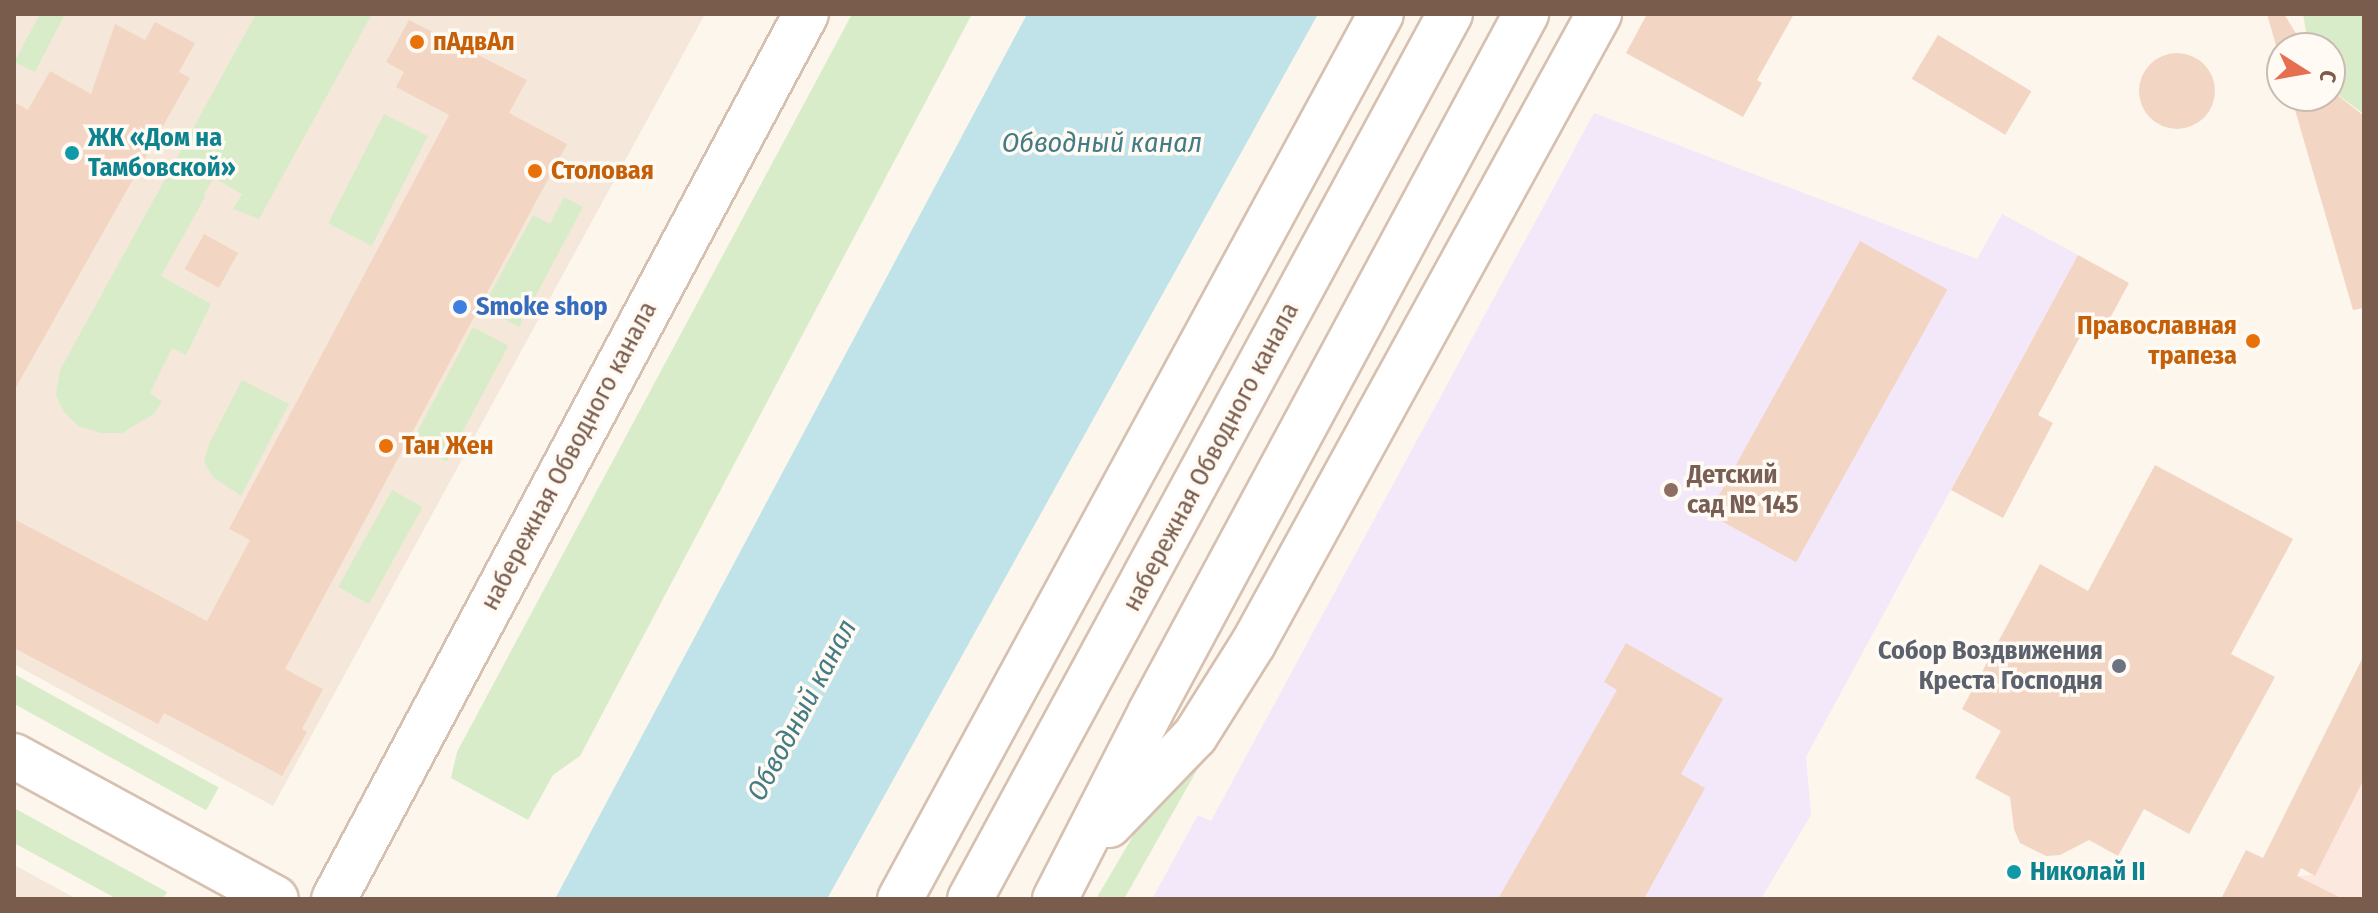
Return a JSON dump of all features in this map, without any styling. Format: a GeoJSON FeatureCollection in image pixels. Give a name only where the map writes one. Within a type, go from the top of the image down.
{"type":"FeatureCollection","features":[{"type":"Feature","properties":{"kind":"main road","name":"набережная Обводного канала"},"geometry":{"type":"LineString","coordinates":[[334,899],[806,14]]}},
{"type":"Feature","properties":{"kind":"main road"},"geometry":{"type":"LineString","coordinates":[[900,899],[1381,14]]}},
{"type":"Feature","properties":{"kind":"main road","name":"набережная Обводного канала"},"geometry":{"type":"LineString","coordinates":[[970,899],[1450,14]]}},
{"type":"Feature","properties":{"kind":"main road"},"geometry":{"type":"LineString","coordinates":[[1055,899],[1150,713],[1526,14]]}},
{"type":"Feature","properties":{"kind":"main road"},"geometry":{"type":"LineString","coordinates":[[1077,859],[1195,736],[1253,644],[1599,14]]}},
{"type":"Feature","properties":{"kind":"main road"},"geometry":{"type":"LineString","coordinates":[[14,756],[276,899]]}},
{"type":"Feature","properties":{"kind":"shaded area"},"geometry":{"type":"Polygon","coordinates":[[[14,14],[705,14],[273,806],[14,664],[14,14]]]}},
{"type":"Feature","properties":{"kind":"shaded area","name":"Детский сад № 145"},"geometry":{"type":"Polygon","coordinates":[[[1594,113],[1977,259],[2002,214],[2078,255],[1806,757],[1811,815],[1761,899],[1152,899],[1198,815],[1211,821],[1594,113]]]}},
{"type":"Feature","properties":{"kind":"shaded area"},"geometry":{"type":"Polygon","coordinates":[[[2364,779],[2364,899],[2285,899],[2297,876],[2315,875],[2364,779]]]}},
{"type":"Feature","properties":{"kind":"shaded area"},"geometry":{"type":"Polygon","coordinates":[[[14,865],[77,899],[14,899],[14,865]]]}},
{"type":"Feature","properties":{"kind":"green space"},"geometry":{"type":"Polygon","coordinates":[[[40,14],[65,14],[35,72],[14,62],[40,14]]]}},
{"type":"Feature","properties":{"kind":"green space"},"geometry":{"type":"Polygon","coordinates":[[[256,14],[372,14],[259,219],[233,209],[242,194],[214,178],[204,194],[161,276],[211,304],[186,355],[172,348],[150,393],[162,402],[154,414],[122,433],[101,433],[78,426],[64,412],[56,395],[60,370],[256,14]]]}},
{"type":"Feature","properties":{"kind":"green space"},"geometry":{"type":"Polygon","coordinates":[[[852,14],[972,14],[580,756],[553,775],[528,820],[451,778],[457,752],[852,14]]]}},
{"type":"Feature","properties":{"kind":"green space"},"geometry":{"type":"Polygon","coordinates":[[[2303,14],[2364,14],[2364,114],[2346,101],[2346,32],[2306,32],[2303,14]]]}},
{"type":"Feature","properties":{"kind":"green space"},"geometry":{"type":"Polygon","coordinates":[[[384,114],[428,136],[372,246],[328,224],[384,114]]]}},
{"type":"Feature","properties":{"kind":"green space"},"geometry":{"type":"Polygon","coordinates":[[[564,197],[583,207],[519,327],[483,307],[533,215],[550,224],[564,197]]]}},
{"type":"Feature","properties":{"kind":"green space"},"geometry":{"type":"Polygon","coordinates":[[[473,327],[508,346],[447,461],[411,443],[473,327]]]}},
{"type":"Feature","properties":{"kind":"green space"},"geometry":{"type":"Polygon","coordinates":[[[242,380],[289,404],[241,496],[213,477],[204,462],[209,444],[242,380]]]}},
{"type":"Feature","properties":{"kind":"green space"},"geometry":{"type":"Polygon","coordinates":[[[392,490],[423,507],[369,604],[338,587],[392,490]]]}},
{"type":"Feature","properties":{"kind":"green space"},"geometry":{"type":"Polygon","coordinates":[[[14,674],[219,787],[206,810],[14,704],[14,674]]]}},
{"type":"Feature","properties":{"kind":"green space"},"geometry":{"type":"Polygon","coordinates":[[[1214,740],[1124,899],[1096,899],[1153,802],[1214,740]]]}},
{"type":"Feature","properties":{"kind":"green space"},"geometry":{"type":"Polygon","coordinates":[[[14,808],[167,892],[163,899],[117,899],[14,843],[14,808]]]}},
{"type":"Feature","properties":{"kind":"water","name":"Обводный канал"},"geometry":{"type":"Polygon","coordinates":[[[1027,14],[1318,14],[827,899],[555,899],[1027,14]]]}},
{"type":"Feature","properties":{"kind":"building"},"geometry":{"type":"Polygon","coordinates":[[[1647,14],[1794,14],[1757,80],[1762,83],[1743,117],[1626,53],[1647,14]]]}},
{"type":"Feature","properties":{"kind":"building"},"geometry":{"type":"Polygon","coordinates":[[[2267,14],[2284,14],[2295,32],[2272,32],[2267,14]]]}},
{"type":"Feature","properties":{"kind":"building"},"geometry":{"type":"Polygon","coordinates":[[[409,20],[527,80],[509,113],[567,144],[285,669],[323,689],[302,729],[307,732],[282,776],[164,713],[158,724],[14,648],[14,519],[207,621],[250,540],[229,529],[449,115],[396,87],[404,72],[386,62],[409,20]]]}},
{"type":"Feature","properties":{"kind":"building","name":"ЖК «Дом на Тамбовской»"},"geometry":{"type":"Polygon","coordinates":[[[155,22],[195,43],[179,72],[190,78],[14,391],[14,102],[28,110],[50,71],[91,94],[115,24],[145,40],[155,22]]]}},
{"type":"Feature","properties":{"kind":"building"},"geometry":{"type":"Polygon","coordinates":[[[1938,35],[2031,91],[2005,135],[1912,79],[1938,35]]]}},
{"type":"Feature","properties":{"kind":"building"},"geometry":{"type":"Polygon","coordinates":[[[2177,53],[2192,56],[2204,64],[2212,76],[2215,91],[2212,106],[2204,118],[2192,126],[2177,129],[2162,126],[2150,118],[2142,106],[2139,91],[2142,76],[2150,64],[2162,56],[2177,53]]]}},
{"type":"Feature","properties":{"kind":"building"},"geometry":{"type":"Polygon","coordinates":[[[2346,102],[2364,116],[2364,308],[2353,310],[2296,112],[2346,112],[2346,102]]]}},
{"type":"Feature","properties":{"kind":"building"},"geometry":{"type":"Polygon","coordinates":[[[204,234],[238,253],[219,288],[185,269],[204,234]]]}},
{"type":"Feature","properties":{"kind":"building"},"geometry":{"type":"Polygon","coordinates":[[[1860,241],[1947,289],[1796,562],[1709,514],[1860,241]]]}},
{"type":"Feature","properties":{"kind":"building"},"geometry":{"type":"Polygon","coordinates":[[[2078,255],[2129,283],[2102,333],[2087,324],[2038,415],[2053,423],[2003,518],[1951,490],[2078,255]]]}},
{"type":"Feature","properties":{"kind":"building","name":"Собор Воздвижения Креста Господня"},"geometry":{"type":"Polygon","coordinates":[[[2155,465],[2293,539],[2231,654],[2275,677],[2189,834],[2144,809],[2118,856],[2089,840],[2060,855],[2046,856],[2020,843],[2014,829],[2010,797],[1975,778],[2001,731],[1962,709],[2040,564],[2088,591],[2155,465]]]}},
{"type":"Feature","properties":{"kind":"building"},"geometry":{"type":"Polygon","coordinates":[[[1626,643],[1723,699],[1681,774],[1705,788],[1644,899],[1498,899],[1617,690],[1604,682],[1626,643]]]}},
{"type":"Feature","properties":{"kind":"building"},"geometry":{"type":"Polygon","coordinates":[[[2364,655],[2364,779],[2315,876],[2301,868],[2297,876],[2343,899],[2221,899],[2246,850],[2263,858],[2364,655]]]}},
{"type":"Feature","properties":{"kind":"place","name":"пАдвАл"},"geometry":{"type":"Point","coordinates":[417,42]}},
{"type":"Feature","properties":{"kind":"place","name":"ЖК «Дом на Тамбовской»"},"geometry":{"type":"Point","coordinates":[72,153]}},
{"type":"Feature","properties":{"kind":"place","name":"Столовая"},"geometry":{"type":"Point","coordinates":[535,171]}},
{"type":"Feature","properties":{"kind":"place","name":"Smoke shop"},"geometry":{"type":"Point","coordinates":[460,307]}},
{"type":"Feature","properties":{"kind":"place","name":"Православная трапеза"},"geometry":{"type":"Point","coordinates":[2253,341]}},
{"type":"Feature","properties":{"kind":"place","name":"Тан Жен"},"geometry":{"type":"Point","coordinates":[386,446]}},
{"type":"Feature","properties":{"kind":"place","name":"Детский сад № 145"},"geometry":{"type":"Point","coordinates":[1671,490]}},
{"type":"Feature","properties":{"kind":"place","name":"Собор Воздвижения Креста Господня"},"geometry":{"type":"Point","coordinates":[2119,666]}},
{"type":"Feature","properties":{"kind":"place","name":"Николай II"},"geometry":{"type":"Point","coordinates":[2014,872]}}]}
